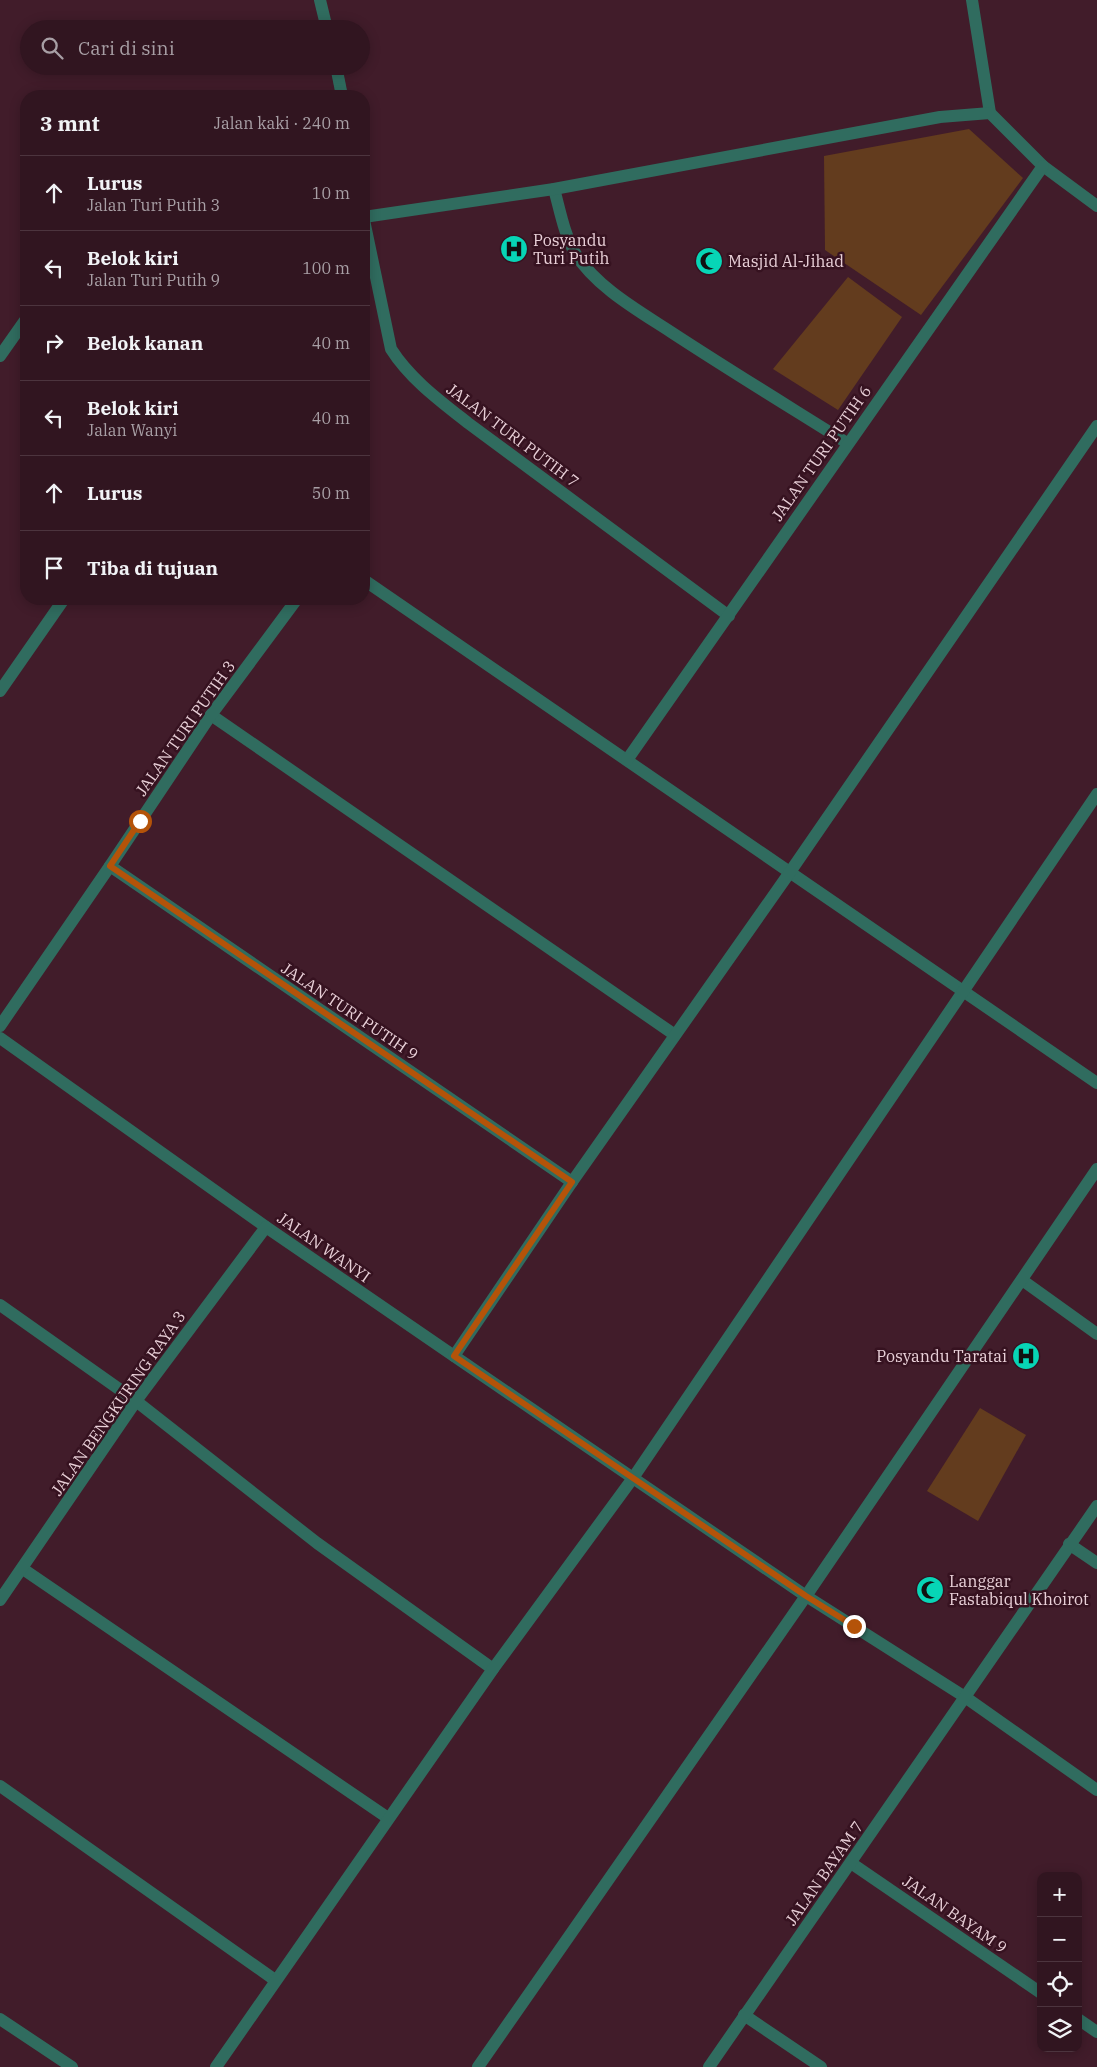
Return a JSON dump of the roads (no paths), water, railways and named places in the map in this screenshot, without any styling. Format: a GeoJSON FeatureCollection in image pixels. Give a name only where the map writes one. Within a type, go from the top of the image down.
{"type":"FeatureCollection","features":[{"type":"Feature","properties":{"kind":"street"},"geometry":{"type":"LineString","coordinates":[[320,0],[325,20]]}},
{"type":"Feature","properties":{"kind":"street"},"geometry":{"type":"LineString","coordinates":[[972,0],[990,113],[1043,166],[1097,206]]}},
{"type":"Feature","properties":{"kind":"street"},"geometry":{"type":"LineString","coordinates":[[338,75],[341,90]]}},
{"type":"Feature","properties":{"kind":"street"},"geometry":{"type":"LineString","coordinates":[[370,217],[554,189],[940,117],[990,113]]}},
{"type":"Feature","properties":{"kind":"street","name":"JALAN TURI PUTIH 6"},"geometry":{"type":"LineString","coordinates":[[627,760],[729,616],[847,443],[1043,166]]}},
{"type":"Feature","properties":{"kind":"street"},"geometry":{"type":"LineString","coordinates":[[554,189],[569,239],[576,254],[594,275],[617,296],[711,358],[847,443]]}},
{"type":"Feature","properties":{"kind":"street","name":"JALAN TURI PUTIH 7"},"geometry":{"type":"LineString","coordinates":[[370,247],[391,349],[400,364],[428,391],[468,423],[729,616]]}},
{"type":"Feature","properties":{"kind":"street"},"geometry":{"type":"LineString","coordinates":[[0,356],[20,328]]}},
{"type":"Feature","properties":{"kind":"street"},"geometry":{"type":"LineString","coordinates":[[454,1356],[572,1182],[790,872],[1097,426]]}},
{"type":"Feature","properties":{"kind":"street"},"geometry":{"type":"LineString","coordinates":[[370,584],[1097,1083]]}},
{"type":"Feature","properties":{"kind":"street"},"geometry":{"type":"LineString","coordinates":[[0,690],[60,605]]}},
{"type":"Feature","properties":{"kind":"street","name":"JALAN TURI PUTIH 3"},"geometry":{"type":"LineString","coordinates":[[0,1026],[211,715],[293,605]]}},
{"type":"Feature","properties":{"kind":"street"},"geometry":{"type":"LineString","coordinates":[[211,715],[675,1035]]}},
{"type":"Feature","properties":{"kind":"street"},"geometry":{"type":"LineString","coordinates":[[216,2067],[493,1669],[633,1478],[1097,794]]}},
{"type":"Feature","properties":{"kind":"street","name":"JALAN TURI PUTIH 9"},"geometry":{"type":"LineString","coordinates":[[110,866],[572,1182]]}},
{"type":"Feature","properties":{"kind":"street","name":"JALAN WANYI"},"geometry":{"type":"LineString","coordinates":[[0,1038],[266,1227],[454,1356],[806,1596],[966,1697],[1097,1790]]}},
{"type":"Feature","properties":{"kind":"street"},"geometry":{"type":"LineString","coordinates":[[478,2067],[806,1596],[1097,1169]]}},
{"type":"Feature","properties":{"kind":"street","name":"JALAN BENGKURING RAYA 3"},"geometry":{"type":"LineString","coordinates":[[0,1600],[136,1401],[266,1227]]}},
{"type":"Feature","properties":{"kind":"street"},"geometry":{"type":"LineString","coordinates":[[1022,1280],[1097,1334]]}},
{"type":"Feature","properties":{"kind":"street"},"geometry":{"type":"LineString","coordinates":[[0,1305],[136,1401],[317,1543],[493,1669]]}},
{"type":"Feature","properties":{"kind":"street","name":"JALAN BAYAM 7"},"geometry":{"type":"LineString","coordinates":[[709,2067],[1097,1506]]}},
{"type":"Feature","properties":{"kind":"street"},"geometry":{"type":"LineString","coordinates":[[1069,1544],[1097,1563]]}},
{"type":"Feature","properties":{"kind":"street"},"geometry":{"type":"LineString","coordinates":[[23,1569],[388,1818]]}},
{"type":"Feature","properties":{"kind":"street"},"geometry":{"type":"LineString","coordinates":[[0,1786],[275,1980]]}},
{"type":"Feature","properties":{"kind":"street","name":"JALAN BAYAM 9"},"geometry":{"type":"LineString","coordinates":[[851,1863],[1037,1990]]}},
{"type":"Feature","properties":{"kind":"street"},"geometry":{"type":"LineString","coordinates":[[744,2015],[821,2067]]}},
{"type":"Feature","properties":{"kind":"street"},"geometry":{"type":"LineString","coordinates":[[0,2019],[72,2067]]}},
{"type":"Feature","properties":{"kind":"street"},"geometry":{"type":"LineString","coordinates":[[1082,2022],[1097,2032]]}},
{"type":"Feature","properties":{"kind":"place","name":"Posyandu Turi Putih"},"geometry":{"type":"Point","coordinates":[514,249]}},
{"type":"Feature","properties":{"kind":"place","name":"Masjid Al-Jihad"},"geometry":{"type":"Point","coordinates":[709,261]}},
{"type":"Feature","properties":{"kind":"place","name":"Posyandu Taratai"},"geometry":{"type":"Point","coordinates":[1026,1356]}},
{"type":"Feature","properties":{"kind":"place","name":"Langgar Fastabiqul Khoirot"},"geometry":{"type":"Point","coordinates":[930,1590]}}]}
